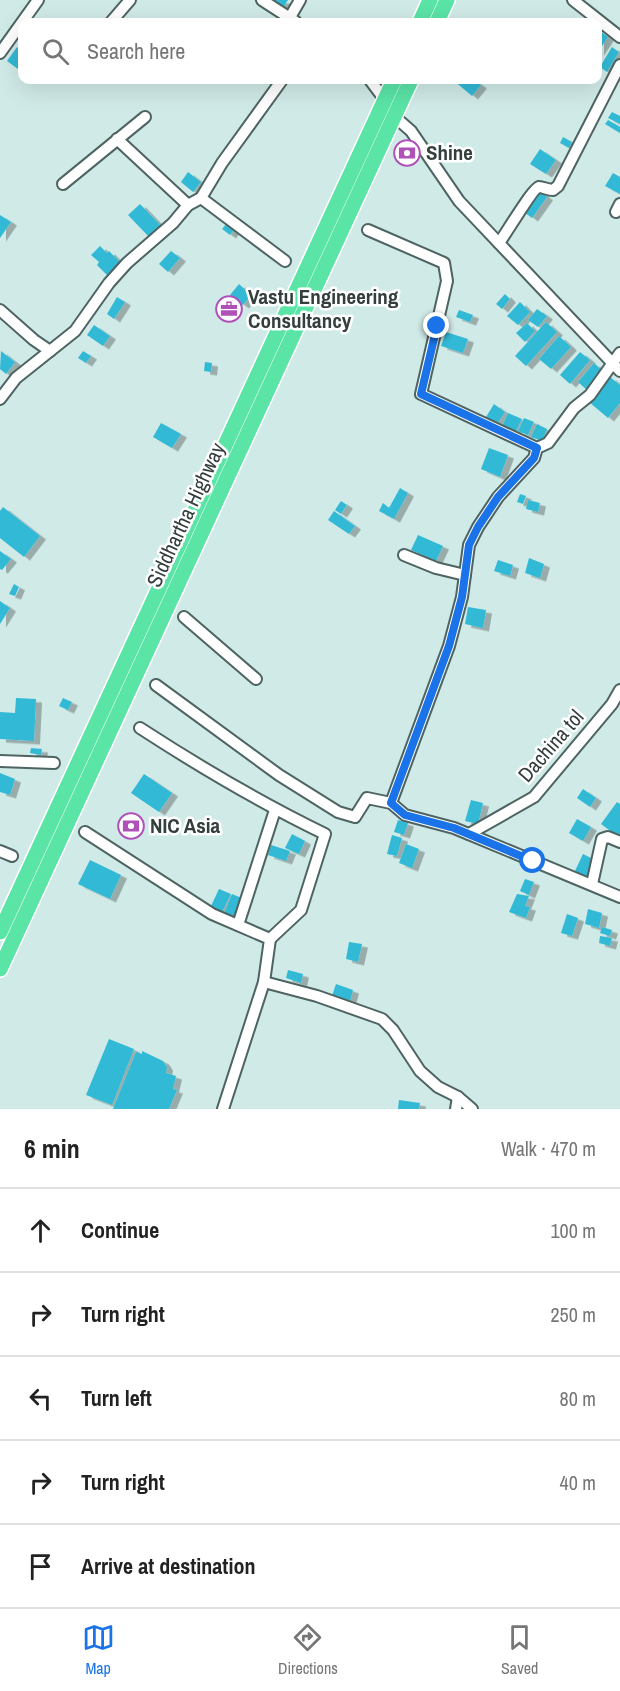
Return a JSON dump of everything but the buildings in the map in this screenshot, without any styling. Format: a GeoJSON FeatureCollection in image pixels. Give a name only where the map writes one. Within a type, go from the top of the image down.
{"type":"FeatureCollection","features":[{"type":"Feature","properties":{"kind":"highway"},"geometry":{"type":"LineString","coordinates":[[422,18],[430,0]]}},
{"type":"Feature","properties":{"kind":"highway"},"geometry":{"type":"LineString","coordinates":[[439,18],[447,0]]}},
{"type":"Feature","properties":{"kind":"highway","name":"Siddhartha Highway"},"geometry":{"type":"LineString","coordinates":[[0,932],[392,84]]}},
{"type":"Feature","properties":{"kind":"highway","name":"Siddhartha Highway"},"geometry":{"type":"LineString","coordinates":[[0,969],[409,84]]}},
{"type":"Feature","properties":{"kind":"street"},"geometry":{"type":"LineString","coordinates":[[25,18],[38,0]]}},
{"type":"Feature","properties":{"kind":"street"},"geometry":{"type":"LineString","coordinates":[[114,18],[130,0]]}},
{"type":"Feature","properties":{"kind":"street"},"geometry":{"type":"LineString","coordinates":[[262,0],[288,18]]}},
{"type":"Feature","properties":{"kind":"street"},"geometry":{"type":"LineString","coordinates":[[293,18],[300,0]]}},
{"type":"Feature","properties":{"kind":"street"},"geometry":{"type":"LineString","coordinates":[[573,0],[596,18]]}},
{"type":"Feature","properties":{"kind":"street"},"geometry":{"type":"LineString","coordinates":[[602,23],[620,37]]}},
{"type":"Feature","properties":{"kind":"street"},"geometry":{"type":"LineString","coordinates":[[0,53],[18,28]]}},
{"type":"Feature","properties":{"kind":"street"},"geometry":{"type":"LineString","coordinates":[[499,243],[533,190],[539,187],[553,190],[558,186],[620,65]]}},
{"type":"Feature","properties":{"kind":"street"},"geometry":{"type":"LineString","coordinates":[[0,399],[16,378],[75,331],[109,282],[173,223],[188,205],[201,198],[222,163],[279,84]]}},
{"type":"Feature","properties":{"kind":"street"},"geometry":{"type":"LineString","coordinates":[[374,84],[394,117],[411,131],[459,201],[616,368]]}},
{"type":"Feature","properties":{"kind":"street"},"geometry":{"type":"LineString","coordinates":[[63,184],[145,117]]}},
{"type":"Feature","properties":{"kind":"street"},"geometry":{"type":"LineString","coordinates":[[117,139],[188,205]]}},
{"type":"Feature","properties":{"kind":"street"},"geometry":{"type":"LineString","coordinates":[[201,198],[285,261]]}},
{"type":"Feature","properties":{"kind":"street"},"geometry":{"type":"LineString","coordinates":[[368,230],[444,263],[447,281],[421,394],[537,448]]}},
{"type":"Feature","properties":{"kind":"street"},"geometry":{"type":"LineString","coordinates":[[0,310],[50,351]]}},
{"type":"Feature","properties":{"kind":"street"},"geometry":{"type":"LineString","coordinates":[[391,803],[449,646],[462,597],[469,545],[478,527],[498,497],[534,458],[537,448],[548,443],[574,408],[616,368],[620,353]]}},
{"type":"Feature","properties":{"kind":"street"},"geometry":{"type":"LineString","coordinates":[[404,555],[436,568],[465,575]]}},
{"type":"Feature","properties":{"kind":"street"},"geometry":{"type":"LineString","coordinates":[[184,617],[256,679]]}},
{"type":"Feature","properties":{"kind":"street"},"geometry":{"type":"LineString","coordinates":[[156,685],[279,775],[338,812],[355,818],[367,798],[391,803],[405,815],[469,834],[620,897]]}},
{"type":"Feature","properties":{"kind":"street","name":"Dachina tol"},"geometry":{"type":"LineString","coordinates":[[469,834],[534,797],[612,704],[620,690]]}},
{"type":"Feature","properties":{"kind":"street"},"geometry":{"type":"LineString","coordinates":[[140,728],[203,770],[275,810],[325,834],[301,910],[270,939],[264,982],[223,1109]]}},
{"type":"Feature","properties":{"kind":"street"},"geometry":{"type":"LineString","coordinates":[[0,760],[54,763]]}},
{"type":"Feature","properties":{"kind":"street"},"geometry":{"type":"LineString","coordinates":[[238,925],[275,810]]}},
{"type":"Feature","properties":{"kind":"street"},"geometry":{"type":"LineString","coordinates":[[85,832],[212,914],[270,939]]}},
{"type":"Feature","properties":{"kind":"street"},"geometry":{"type":"LineString","coordinates":[[592,884],[602,839],[608,837],[620,842]]}},
{"type":"Feature","properties":{"kind":"street"},"geometry":{"type":"LineString","coordinates":[[0,851],[12,856]]}},
{"type":"Feature","properties":{"kind":"street"},"geometry":{"type":"LineString","coordinates":[[264,982],[337,1002],[382,1019],[393,1030],[420,1071],[438,1087],[458,1097],[472,1109]]}},
{"type":"Feature","properties":{"kind":"street"},"geometry":{"type":"LineString","coordinates":[[456,1109],[458,1097]]}},
{"type":"Feature","properties":{"kind":"place","name":"Shine"},"geometry":{"type":"Point","coordinates":[407,153]}},
{"type":"Feature","properties":{"kind":"place","name":"Vastu Engineering Consultancy"},"geometry":{"type":"Point","coordinates":[229,309]}},
{"type":"Feature","properties":{"kind":"place","name":"NIC Asia"},"geometry":{"type":"Point","coordinates":[131,826]}},
{"type":"Feature","properties":{"kind":"route"},"geometry":{"type":"LineString","coordinates":[[437,326],[421,394],[537,448],[534,458],[498,497],[469,545],[462,597],[449,646],[391,803],[405,815],[454,828],[533,861]]}}]}
